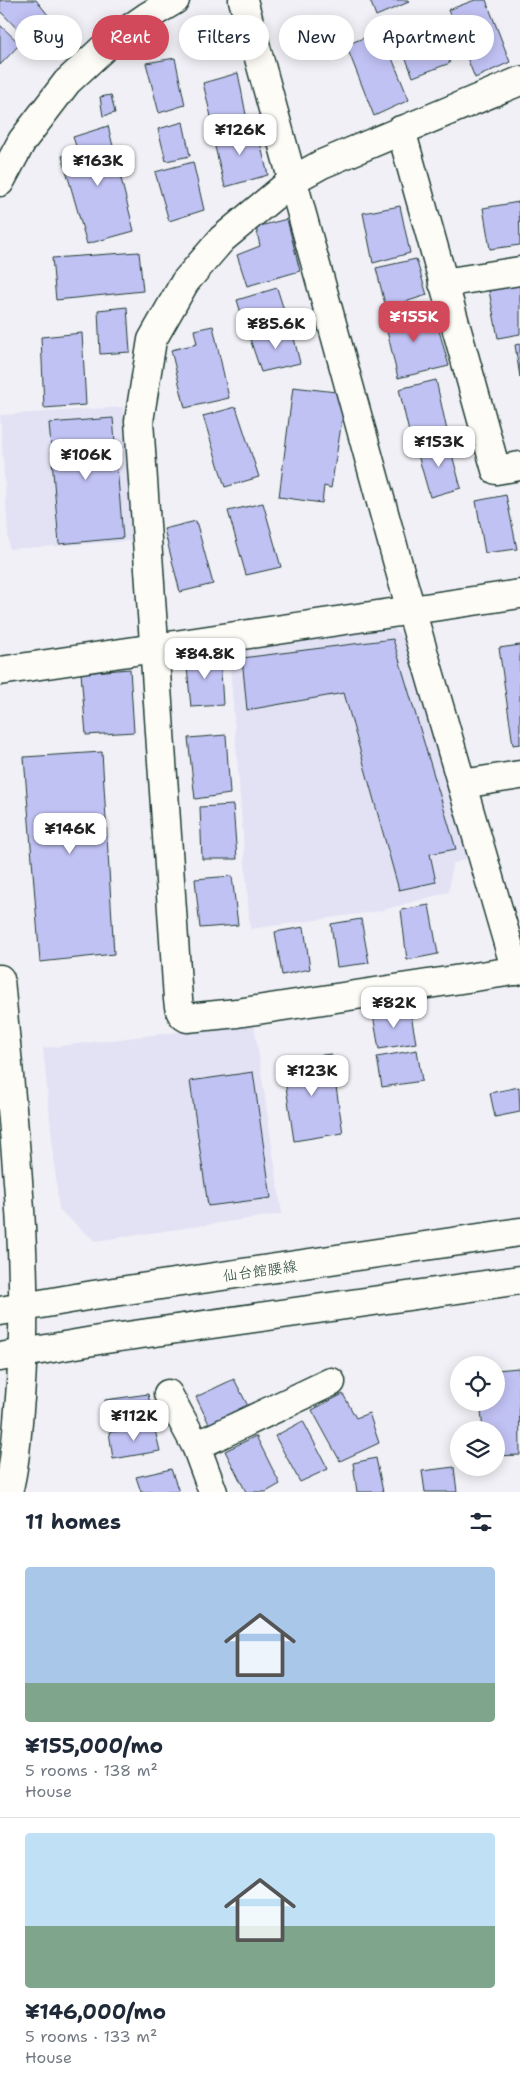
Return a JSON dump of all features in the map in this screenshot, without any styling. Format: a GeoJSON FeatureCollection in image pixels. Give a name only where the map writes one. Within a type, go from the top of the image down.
{"type":"FeatureCollection","features":[{"type":"Feature","properties":{"kind":"street"},"geometry":{"type":"LineString","coordinates":[[0,182],[22,141],[67,82],[109,43],[175,0]]}},
{"type":"Feature","properties":{"kind":"street"},"geometry":{"type":"LineString","coordinates":[[243,0],[293,180],[411,610],[518,971],[237,1014],[187,1018],[180,1012],[178,999],[139,421],[152,340],[185,282],[222,239],[293,180],[322,164],[520,81]]}},
{"type":"Feature","properties":{"kind":"street"},"geometry":{"type":"LineString","coordinates":[[401,130],[496,470],[520,466]]}},
{"type":"Feature","properties":{"kind":"street"},"geometry":{"type":"LineString","coordinates":[[443,283],[520,270]]}},
{"type":"Feature","properties":{"kind":"street"},"geometry":{"type":"LineString","coordinates":[[0,671],[520,594]]}},
{"type":"Feature","properties":{"kind":"street"},"geometry":{"type":"LineString","coordinates":[[462,784],[520,775]]}},
{"type":"Feature","properties":{"kind":"street"},"geometry":{"type":"LineString","coordinates":[[0,979],[23,1265],[12,1310],[8,1492]]}},
{"type":"Feature","properties":{"kind":"street","name":"仙台館腰線"},"geometry":{"type":"LineString","coordinates":[[12,1310],[93,1295],[520,1232]]}},
{"type":"Feature","properties":{"kind":"street"},"geometry":{"type":"LineString","coordinates":[[12,1355],[99,1340],[520,1280]]}},
{"type":"Feature","properties":{"kind":"street"},"geometry":{"type":"LineString","coordinates":[[196,1446],[330,1382]]}},
{"type":"Feature","properties":{"kind":"street"},"geometry":{"type":"LineString","coordinates":[[168,1394],[196,1446],[213,1492]]}},
{"type":"Feature","properties":{"kind":"shaded area"},"geometry":{"type":"Polygon","coordinates":[[[123,407],[132,541],[9,549],[0,415],[123,407]]]}},
{"type":"Feature","properties":{"kind":"shaded area"},"geometry":{"type":"Polygon","coordinates":[[[391,626],[414,646],[471,857],[452,864],[449,892],[380,911],[250,929],[229,652],[391,626]]]}},
{"type":"Feature","properties":{"kind":"shaded area"},"geometry":{"type":"Polygon","coordinates":[[[254,1023],[282,1214],[95,1241],[59,1210],[43,1048],[254,1023]]]}},
{"type":"Feature","properties":{"kind":"building"},"geometry":{"type":"Polygon","coordinates":[[[0,0],[36,0],[48,15],[15,15],[15,27],[0,11],[0,0]]]}},
{"type":"Feature","properties":{"kind":"building"},"geometry":{"type":"Polygon","coordinates":[[[370,0],[408,0],[409,2],[378,15],[376,15],[370,0]]]}},
{"type":"Feature","properties":{"kind":"building"},"geometry":{"type":"Polygon","coordinates":[[[475,0],[486,0],[492,15],[450,15],[448,10],[475,0]]]}},
{"type":"Feature","properties":{"kind":"building"},"geometry":{"type":"Polygon","coordinates":[[[494,21],[510,62],[475,78],[468,60],[494,60],[494,21]]]}},
{"type":"Feature","properties":{"kind":"building"},"geometry":{"type":"Polygon","coordinates":[[[0,25],[15,39],[15,49],[0,65],[0,25]]]}},
{"type":"Feature","properties":{"kind":"building"},"geometry":{"type":"Polygon","coordinates":[[[364,38],[364,60],[393,60],[409,100],[374,116],[352,60],[354,60],[354,42],[364,38]]]}},
{"type":"Feature","properties":{"kind":"building"},"geometry":{"type":"Polygon","coordinates":[[[175,58],[185,105],[159,113],[146,63],[175,58]]]}},
{"type":"Feature","properties":{"kind":"building"},"geometry":{"type":"Polygon","coordinates":[[[406,60],[449,60],[450,63],[413,77],[406,60]]]}},
{"type":"Feature","properties":{"kind":"building"},"geometry":{"type":"Polygon","coordinates":[[[238,73],[247,120],[214,129],[203,83],[238,73]]]}},
{"type":"Feature","properties":{"kind":"building"},"geometry":{"type":"Polygon","coordinates":[[[111,95],[115,113],[103,116],[100,97],[111,95]]]}},
{"type":"Feature","properties":{"kind":"building"},"geometry":{"type":"Polygon","coordinates":[[[183,122],[190,156],[166,161],[158,129],[183,122]]]}},
{"type":"Feature","properties":{"kind":"building"},"geometry":{"type":"Polygon","coordinates":[[[108,126],[134,231],[87,244],[62,156],[78,152],[73,137],[108,126]]]}},
{"type":"Feature","properties":{"kind":"building"},"geometry":{"type":"Polygon","coordinates":[[[256,126],[268,175],[225,187],[212,135],[256,126]]]}},
{"type":"Feature","properties":{"kind":"building"},"geometry":{"type":"Polygon","coordinates":[[[193,162],[204,210],[169,221],[155,172],[193,162]]]}},
{"type":"Feature","properties":{"kind":"building"},"geometry":{"type":"Polygon","coordinates":[[[519,202],[520,245],[490,249],[483,208],[519,202]]]}},
{"type":"Feature","properties":{"kind":"building"},"geometry":{"type":"Polygon","coordinates":[[[400,206],[410,253],[373,263],[363,213],[400,206]]]}},
{"type":"Feature","properties":{"kind":"building"},"geometry":{"type":"Polygon","coordinates":[[[287,219],[300,271],[247,286],[237,255],[260,246],[256,227],[287,219]]]}},
{"type":"Feature","properties":{"kind":"building"},"geometry":{"type":"Polygon","coordinates":[[[139,252],[143,291],[56,300],[52,258],[139,252]]]}},
{"type":"Feature","properties":{"kind":"building"},"geometry":{"type":"Polygon","coordinates":[[[416,259],[427,295],[386,308],[376,268],[416,259]]]}},
{"type":"Feature","properties":{"kind":"building"},"geometry":{"type":"Polygon","coordinates":[[[520,283],[520,334],[498,338],[489,291],[520,283]]]}},
{"type":"Feature","properties":{"kind":"building"},"geometry":{"type":"Polygon","coordinates":[[[277,288],[287,320],[247,333],[237,300],[277,288]]]}},
{"type":"Feature","properties":{"kind":"building"},"geometry":{"type":"Polygon","coordinates":[[[419,305],[423,330],[438,327],[449,366],[398,378],[383,314],[419,305]]]}},
{"type":"Feature","properties":{"kind":"building"},"geometry":{"type":"Polygon","coordinates":[[[127,307],[130,352],[100,354],[98,310],[127,307]]]}},
{"type":"Feature","properties":{"kind":"building"},"geometry":{"type":"Polygon","coordinates":[[[213,326],[229,398],[185,408],[171,350],[197,344],[194,330],[213,326]]]}},
{"type":"Feature","properties":{"kind":"building"},"geometry":{"type":"Polygon","coordinates":[[[291,326],[300,363],[261,372],[250,339],[291,326]]]}},
{"type":"Feature","properties":{"kind":"building"},"geometry":{"type":"Polygon","coordinates":[[[82,333],[86,405],[44,408],[41,337],[82,333]]]}},
{"type":"Feature","properties":{"kind":"building"},"geometry":{"type":"Polygon","coordinates":[[[520,344],[520,377],[515,345],[520,344]]]}},
{"type":"Feature","properties":{"kind":"building"},"geometry":{"type":"Polygon","coordinates":[[[436,380],[448,435],[412,445],[399,389],[436,380]]]}},
{"type":"Feature","properties":{"kind":"building"},"geometry":{"type":"Polygon","coordinates":[[[293,387],[336,392],[343,414],[331,488],[324,486],[322,503],[279,497],[293,387]]]}},
{"type":"Feature","properties":{"kind":"building"},"geometry":{"type":"Polygon","coordinates":[[[236,407],[259,477],[225,487],[203,416],[236,407]]]}},
{"type":"Feature","properties":{"kind":"building"},"geometry":{"type":"Polygon","coordinates":[[[113,418],[123,538],[59,544],[49,423],[113,418]]]}},
{"type":"Feature","properties":{"kind":"building"},"geometry":{"type":"Polygon","coordinates":[[[448,440],[461,488],[430,497],[416,448],[448,440]]]}},
{"type":"Feature","properties":{"kind":"building"},"geometry":{"type":"Polygon","coordinates":[[[506,495],[517,549],[485,553],[476,501],[506,495]]]}},
{"type":"Feature","properties":{"kind":"building"},"geometry":{"type":"Polygon","coordinates":[[[263,503],[281,567],[246,575],[228,511],[263,503]]]}},
{"type":"Feature","properties":{"kind":"building"},"geometry":{"type":"Polygon","coordinates":[[[196,521],[213,584],[180,592],[164,529],[196,521]]]}},
{"type":"Feature","properties":{"kind":"building"},"geometry":{"type":"Polygon","coordinates":[[[393,639],[456,849],[430,854],[436,882],[399,890],[344,693],[247,710],[242,658],[393,639]]]}},
{"type":"Feature","properties":{"kind":"building"},"geometry":{"type":"Polygon","coordinates":[[[520,645],[520,744],[513,745],[499,648],[520,645]]]}},
{"type":"Feature","properties":{"kind":"building"},"geometry":{"type":"Polygon","coordinates":[[[220,654],[223,705],[191,707],[186,657],[220,654]]]}},
{"type":"Feature","properties":{"kind":"building"},"geometry":{"type":"Polygon","coordinates":[[[130,669],[134,732],[86,735],[81,673],[130,669]]]}},
{"type":"Feature","properties":{"kind":"building"},"geometry":{"type":"Polygon","coordinates":[[[226,735],[230,794],[195,799],[188,738],[226,735]]]}},
{"type":"Feature","properties":{"kind":"building"},"geometry":{"type":"Polygon","coordinates":[[[102,752],[114,954],[40,962],[24,757],[102,752]]]}},
{"type":"Feature","properties":{"kind":"building"},"geometry":{"type":"Polygon","coordinates":[[[233,805],[237,859],[202,859],[200,807],[233,805]]]}},
{"type":"Feature","properties":{"kind":"building"},"geometry":{"type":"Polygon","coordinates":[[[232,876],[238,925],[200,928],[195,879],[232,876]]]}},
{"type":"Feature","properties":{"kind":"building"},"geometry":{"type":"Polygon","coordinates":[[[429,905],[438,954],[407,960],[401,910],[429,905]]]}},
{"type":"Feature","properties":{"kind":"building"},"geometry":{"type":"Polygon","coordinates":[[[361,919],[369,963],[337,967],[331,924],[361,919]]]}},
{"type":"Feature","properties":{"kind":"building"},"geometry":{"type":"Polygon","coordinates":[[[304,927],[310,969],[282,975],[275,932],[304,927]]]}},
{"type":"Feature","properties":{"kind":"building"},"geometry":{"type":"Polygon","coordinates":[[[410,1009],[416,1043],[379,1049],[373,1015],[410,1009]]]}},
{"type":"Feature","properties":{"kind":"building"},"geometry":{"type":"Polygon","coordinates":[[[417,1050],[422,1081],[382,1087],[377,1057],[417,1050]]]}},
{"type":"Feature","properties":{"kind":"building"},"geometry":{"type":"Polygon","coordinates":[[[331,1054],[343,1133],[294,1141],[282,1060],[331,1054]]]}},
{"type":"Feature","properties":{"kind":"building"},"geometry":{"type":"Polygon","coordinates":[[[253,1072],[271,1198],[208,1206],[190,1081],[253,1072]]]}},
{"type":"Feature","properties":{"kind":"building"},"geometry":{"type":"Polygon","coordinates":[[[519,1087],[520,1112],[495,1117],[490,1093],[519,1087]]]}},
{"type":"Feature","properties":{"kind":"building"},"geometry":{"type":"Polygon","coordinates":[[[519,1368],[520,1455],[505,1456],[505,1421],[482,1421],[481,1411],[505,1411],[505,1369],[519,1368]]]}},
{"type":"Feature","properties":{"kind":"building"},"geometry":{"type":"Polygon","coordinates":[[[234,1379],[250,1410],[211,1428],[196,1397],[234,1379]]]}},
{"type":"Feature","properties":{"kind":"building"},"geometry":{"type":"Polygon","coordinates":[[[148,1394],[153,1419],[111,1427],[105,1400],[148,1394]]]}},
{"type":"Feature","properties":{"kind":"building"},"geometry":{"type":"Polygon","coordinates":[[[343,1394],[356,1418],[369,1413],[379,1443],[340,1461],[312,1410],[343,1394]]]}},
{"type":"Feature","properties":{"kind":"building"},"geometry":{"type":"Polygon","coordinates":[[[303,1421],[328,1469],[300,1482],[275,1436],[303,1421]]]}},
{"type":"Feature","properties":{"kind":"building"},"geometry":{"type":"Polygon","coordinates":[[[154,1426],[160,1451],[113,1459],[109,1432],[154,1426]]]}},
{"type":"Feature","properties":{"kind":"building"},"geometry":{"type":"Polygon","coordinates":[[[256,1436],[280,1484],[266,1492],[246,1492],[225,1451],[256,1436]]]}},
{"type":"Feature","properties":{"kind":"building"},"geometry":{"type":"Polygon","coordinates":[[[376,1458],[383,1492],[357,1492],[353,1463],[376,1458]]]}},
{"type":"Feature","properties":{"kind":"building"},"geometry":{"type":"Polygon","coordinates":[[[450,1468],[450,1476],[455,1476],[457,1492],[425,1492],[422,1471],[450,1468]]]}},
{"type":"Feature","properties":{"kind":"building"},"geometry":{"type":"Polygon","coordinates":[[[171,1469],[179,1492],[141,1492],[136,1477],[171,1469]]]}}]}
